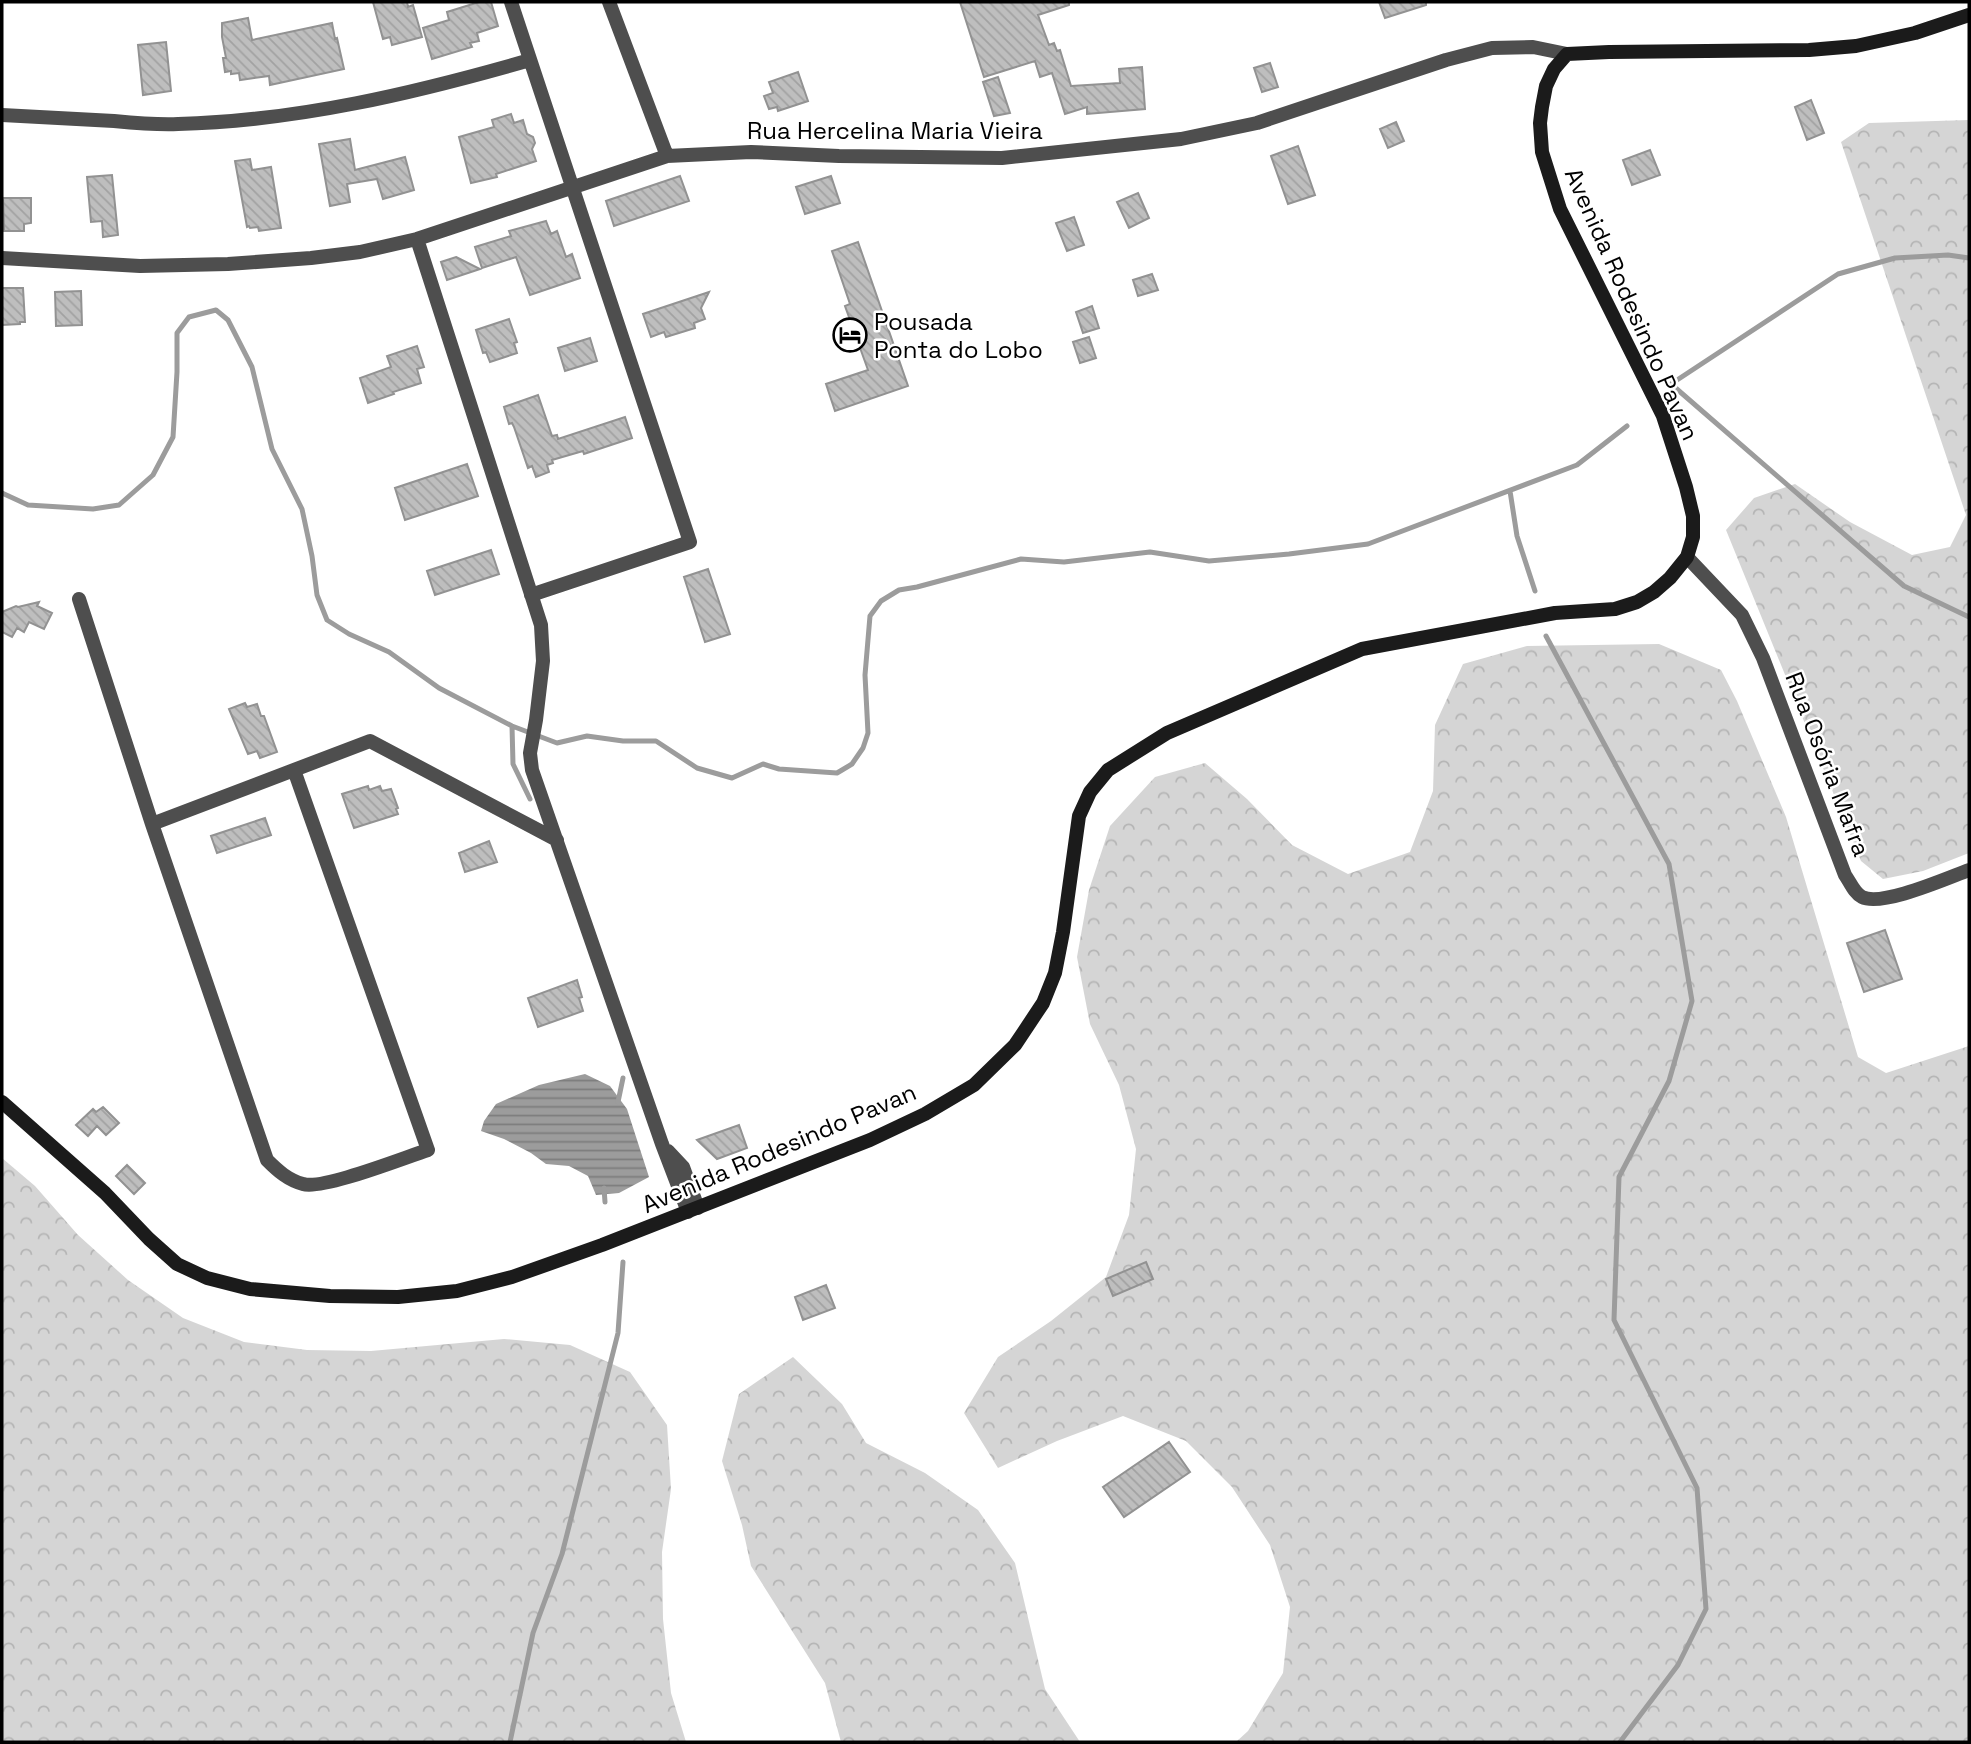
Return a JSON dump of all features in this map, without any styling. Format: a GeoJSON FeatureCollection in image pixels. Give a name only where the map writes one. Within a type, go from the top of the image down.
{"type":"FeatureCollection","features":[{"type":"Feature","properties":{"kind":"main road"},"geometry":{"type":"LineString","coordinates":[[1567,54],[1809,50],[1856,46],[1915,33],[1969,15]]}},
{"type":"Feature","properties":{"kind":"main road","name":"Avenida Rodesindo Pavan"},"geometry":{"type":"LineString","coordinates":[[2,1102],[105,1194],[177,1264],[207,1278],[250,1289],[330,1296],[398,1297],[457,1291],[512,1277],[693,1210],[870,1140],[925,1114],[974,1085],[1015,1045],[1043,1003],[1055,973],[1063,932],[1079,816],[1090,792],[1108,770],[1167,733],[1362,649],[1555,612],[1615,609],[1637,602],[1654,592],[1687,557],[1693,537],[1693,516],[1663,416],[1560,209],[1542,152],[1540,123],[1546,86],[1554,69],[1567,54]]}},
{"type":"Feature","properties":{"kind":"street"},"geometry":{"type":"LineString","coordinates":[[511,2],[690,542],[531,595]]}},
{"type":"Feature","properties":{"kind":"street"},"geometry":{"type":"LineString","coordinates":[[609,2],[667,156]]}},
{"type":"Feature","properties":{"kind":"street","name":"Rua Hercelina Maria Vieira"},"geometry":{"type":"LineString","coordinates":[[2,258],[140,266],[228,264],[360,252],[417,239],[667,156],[751,152],[1002,158],[1181,139],[1257,123],[1446,60],[1492,48],[1533,47],[1567,54]]}},
{"type":"Feature","properties":{"kind":"street"},"geometry":{"type":"LineString","coordinates":[[2,115],[176,124],[238,121],[372,102],[530,60]]}},
{"type":"Feature","properties":{"kind":"street"},"geometry":{"type":"LineString","coordinates":[[417,239],[541,625],[544,661],[530,752],[532,771],[662,1144],[693,1210]]}},
{"type":"Feature","properties":{"kind":"street","name":"Rua Osória Mafra"},"geometry":{"type":"LineString","coordinates":[[1687,557],[1742,615],[1763,657],[1845,875],[1858,895],[1870,900],[1890,898],[1969,870]]}},
{"type":"Feature","properties":{"kind":"street"},"geometry":{"type":"LineString","coordinates":[[79,599],[152,824],[267,1160],[284,1177],[305,1185],[316,1185],[428,1150],[294,770]]}},
{"type":"Feature","properties":{"kind":"street"},"geometry":{"type":"LineString","coordinates":[[152,824],[370,741],[557,840]]}},
{"type":"Feature","properties":{"kind":"green space"},"geometry":{"type":"Polygon","coordinates":[[[1969,120],[1969,853],[1923,871],[1883,879],[1861,861],[1726,530],[1754,498],[1795,484],[1850,522],[1912,555],[1950,547],[1966,515],[1841,142],[1869,123],[1969,120]]]}},
{"type":"Feature","properties":{"kind":"green space"},"geometry":{"type":"Polygon","coordinates":[[[1659,644],[1721,670],[1737,701],[1786,817],[1858,1057],[1886,1073],[1969,1046],[1969,1742],[1236,1742],[1248,1731],[1283,1673],[1290,1607],[1270,1545],[1232,1487],[1186,1441],[1123,1416],[1057,1441],[998,1468],[964,1413],[998,1357],[1051,1321],[1106,1277],[1129,1215],[1136,1149],[1119,1085],[1090,1024],[1077,957],[1089,890],[1110,826],[1155,777],[1205,763],[1247,799],[1292,845],[1348,874],[1410,852],[1433,791],[1435,725],[1463,664],[1527,646],[1659,644]]]}},
{"type":"Feature","properties":{"kind":"green space"},"geometry":{"type":"Polygon","coordinates":[[[2,1158],[35,1186],[78,1235],[128,1280],[183,1318],[244,1342],[307,1350],[371,1351],[504,1339],[570,1345],[630,1372],[667,1425],[671,1489],[662,1552],[663,1619],[671,1693],[686,1742],[2,1742],[2,1158]]]}},
{"type":"Feature","properties":{"kind":"green space"},"geometry":{"type":"Polygon","coordinates":[[[793,1357],[842,1404],[866,1443],[925,1473],[978,1510],[1015,1563],[1045,1689],[1080,1742],[841,1742],[825,1683],[751,1566],[742,1525],[722,1461],[739,1394],[793,1357]]]}},
{"type":"Feature","properties":{"kind":"shaded area"},"geometry":{"type":"Polygon","coordinates":[[[585,1074],[610,1086],[627,1109],[649,1177],[619,1193],[596,1195],[588,1176],[569,1166],[546,1164],[504,1139],[481,1131],[484,1121],[496,1104],[539,1085],[585,1074]]]}},
{"type":"Feature","properties":{"kind":"building"},"geometry":{"type":"Polygon","coordinates":[[[373,2],[407,2],[408,7],[413,5],[422,37],[392,45],[390,37],[383,39],[373,2]]]}},
{"type":"Feature","properties":{"kind":"building"},"geometry":{"type":"Polygon","coordinates":[[[479,2],[491,2],[498,26],[477,33],[479,41],[470,43],[472,47],[432,59],[423,28],[449,20],[447,12],[479,2]]]}},
{"type":"Feature","properties":{"kind":"building"},"geometry":{"type":"Polygon","coordinates":[[[960,2],[1069,2],[1069,5],[1038,15],[1049,45],[1054,43],[1057,51],[1060,50],[1071,86],[1120,83],[1119,69],[1142,67],[1145,109],[1087,114],[1087,107],[1065,114],[1052,73],[1040,77],[1035,61],[984,77],[960,2]]]}},
{"type":"Feature","properties":{"kind":"building"},"geometry":{"type":"Polygon","coordinates":[[[1379,2],[1426,2],[1426,5],[1385,18],[1379,2]]]}},
{"type":"Feature","properties":{"kind":"building"},"geometry":{"type":"Polygon","coordinates":[[[248,18],[252,40],[332,23],[344,69],[270,85],[269,76],[240,80],[239,73],[225,72],[222,23],[248,18]]]}},
{"type":"Feature","properties":{"kind":"building"},"geometry":{"type":"Polygon","coordinates":[[[166,42],[171,91],[143,95],[138,45],[166,42]]]}},
{"type":"Feature","properties":{"kind":"building"},"geometry":{"type":"Polygon","coordinates":[[[1270,63],[1278,87],[1262,92],[1254,68],[1270,63]]]}},
{"type":"Feature","properties":{"kind":"building"},"geometry":{"type":"Polygon","coordinates":[[[798,72],[808,101],[778,111],[777,107],[769,109],[764,96],[773,93],[769,82],[798,72]]]}},
{"type":"Feature","properties":{"kind":"building"},"geometry":{"type":"Polygon","coordinates":[[[998,77],[1010,113],[994,116],[983,82],[998,77]]]}},
{"type":"Feature","properties":{"kind":"building"},"geometry":{"type":"Polygon","coordinates":[[[1811,100],[1824,133],[1807,140],[1795,107],[1811,100]]]}},
{"type":"Feature","properties":{"kind":"building"},"geometry":{"type":"Polygon","coordinates":[[[511,114],[514,123],[523,120],[527,134],[533,137],[535,143],[532,149],[536,161],[496,174],[497,177],[471,183],[459,137],[494,127],[492,120],[511,114]]]}},
{"type":"Feature","properties":{"kind":"building"},"geometry":{"type":"Polygon","coordinates":[[[1396,122],[1404,141],[1388,148],[1380,129],[1396,122]]]}},
{"type":"Feature","properties":{"kind":"building"},"geometry":{"type":"Polygon","coordinates":[[[350,139],[355,170],[405,157],[414,190],[383,199],[377,179],[347,184],[350,202],[330,206],[319,144],[350,139]]]}},
{"type":"Feature","properties":{"kind":"building"},"geometry":{"type":"Polygon","coordinates":[[[1298,146],[1315,195],[1288,204],[1271,156],[1298,146]]]}},
{"type":"Feature","properties":{"kind":"building"},"geometry":{"type":"Polygon","coordinates":[[[1650,150],[1660,175],[1632,185],[1623,160],[1650,150]]]}},
{"type":"Feature","properties":{"kind":"building"},"geometry":{"type":"Polygon","coordinates":[[[250,159],[252,170],[271,167],[281,228],[259,231],[258,227],[247,227],[235,161],[250,159]]]}},
{"type":"Feature","properties":{"kind":"building"},"geometry":{"type":"Polygon","coordinates":[[[112,175],[118,235],[103,237],[102,221],[91,222],[87,177],[112,175]]]}},
{"type":"Feature","properties":{"kind":"building"},"geometry":{"type":"Polygon","coordinates":[[[680,176],[689,201],[614,226],[606,201],[680,176]]]}},
{"type":"Feature","properties":{"kind":"building"},"geometry":{"type":"Polygon","coordinates":[[[831,176],[840,203],[805,214],[796,187],[831,176]]]}},
{"type":"Feature","properties":{"kind":"building"},"geometry":{"type":"Polygon","coordinates":[[[1138,193],[1149,218],[1129,228],[1117,202],[1138,193]]]}},
{"type":"Feature","properties":{"kind":"building"},"geometry":{"type":"Polygon","coordinates":[[[3,198],[31,198],[31,223],[24,224],[24,231],[4,231],[3,198]]]}},
{"type":"Feature","properties":{"kind":"building"},"geometry":{"type":"Polygon","coordinates":[[[1074,217],[1084,245],[1067,251],[1056,223],[1074,217]]]}},
{"type":"Feature","properties":{"kind":"building"},"geometry":{"type":"Polygon","coordinates":[[[546,221],[551,234],[557,231],[566,257],[572,254],[580,278],[530,295],[516,257],[482,268],[475,247],[511,236],[509,231],[546,221]]]}},
{"type":"Feature","properties":{"kind":"building"},"geometry":{"type":"Polygon","coordinates":[[[858,242],[908,386],[835,411],[826,384],[868,370],[845,306],[850,304],[832,251],[858,242]]]}},
{"type":"Feature","properties":{"kind":"building"},"geometry":{"type":"Polygon","coordinates":[[[456,257],[480,269],[447,280],[441,262],[456,257]]]}},
{"type":"Feature","properties":{"kind":"building"},"geometry":{"type":"Polygon","coordinates":[[[1152,274],[1158,290],[1138,296],[1133,280],[1152,274]]]}},
{"type":"Feature","properties":{"kind":"building"},"geometry":{"type":"Polygon","coordinates":[[[2,288],[23,288],[25,322],[2,325],[2,288]]]}},
{"type":"Feature","properties":{"kind":"building"},"geometry":{"type":"Polygon","coordinates":[[[81,291],[82,325],[56,326],[55,292],[81,291]]]}},
{"type":"Feature","properties":{"kind":"building"},"geometry":{"type":"Polygon","coordinates":[[[709,292],[701,308],[705,319],[694,323],[695,328],[666,337],[664,332],[651,337],[643,314],[709,292]]]}},
{"type":"Feature","properties":{"kind":"building"},"geometry":{"type":"Polygon","coordinates":[[[1092,306],[1099,328],[1083,333],[1076,312],[1092,306]]]}},
{"type":"Feature","properties":{"kind":"building"},"geometry":{"type":"Polygon","coordinates":[[[509,319],[517,342],[514,343],[517,353],[490,362],[486,352],[483,353],[476,330],[509,319]]]}},
{"type":"Feature","properties":{"kind":"building"},"geometry":{"type":"Polygon","coordinates":[[[1089,337],[1096,358],[1080,363],[1073,342],[1089,337]]]}},
{"type":"Feature","properties":{"kind":"building"},"geometry":{"type":"Polygon","coordinates":[[[590,338],[597,361],[565,371],[558,348],[590,338]]]}},
{"type":"Feature","properties":{"kind":"building"},"geometry":{"type":"Polygon","coordinates":[[[417,346],[424,367],[417,369],[421,383],[368,403],[360,378],[391,367],[387,356],[417,346]]]}},
{"type":"Feature","properties":{"kind":"building"},"geometry":{"type":"Polygon","coordinates":[[[538,395],[552,436],[557,435],[558,439],[625,417],[632,438],[584,454],[583,451],[552,460],[553,463],[547,465],[549,472],[536,477],[532,466],[528,468],[504,407],[538,395]]]}},
{"type":"Feature","properties":{"kind":"building"},"geometry":{"type":"Polygon","coordinates":[[[467,464],[478,496],[405,520],[395,488],[467,464]]]}},
{"type":"Feature","properties":{"kind":"building"},"geometry":{"type":"Polygon","coordinates":[[[491,550],[499,574],[435,595],[427,571],[491,550]]]}},
{"type":"Feature","properties":{"kind":"building"},"geometry":{"type":"Polygon","coordinates":[[[708,569],[730,634],[705,642],[684,577],[708,569]]]}},
{"type":"Feature","properties":{"kind":"building"},"geometry":{"type":"Polygon","coordinates":[[[39,602],[37,606],[52,613],[44,629],[29,622],[24,632],[17,628],[12,637],[2,632],[2,612],[16,606],[39,602]]]}},
{"type":"Feature","properties":{"kind":"building"},"geometry":{"type":"Polygon","coordinates":[[[245,703],[247,707],[257,704],[277,752],[260,758],[257,751],[248,754],[229,709],[245,703]]]}},
{"type":"Feature","properties":{"kind":"building"},"geometry":{"type":"Polygon","coordinates":[[[368,786],[369,790],[380,786],[382,791],[391,789],[398,814],[354,828],[342,794],[368,786]]]}},
{"type":"Feature","properties":{"kind":"building"},"geometry":{"type":"Polygon","coordinates":[[[265,818],[271,835],[217,853],[211,836],[265,818]]]}},
{"type":"Feature","properties":{"kind":"building"},"geometry":{"type":"Polygon","coordinates":[[[489,841],[497,862],[465,872],[459,853],[489,841]]]}},
{"type":"Feature","properties":{"kind":"building"},"geometry":{"type":"Polygon","coordinates":[[[1885,930],[1902,979],[1864,992],[1847,943],[1885,930]]]}},
{"type":"Feature","properties":{"kind":"building"},"geometry":{"type":"Polygon","coordinates":[[[577,980],[583,1011],[538,1027],[528,998],[577,980]]]}},
{"type":"Feature","properties":{"kind":"building"},"geometry":{"type":"Polygon","coordinates":[[[103,1107],[119,1123],[106,1135],[97,1126],[88,1136],[76,1125],[93,1109],[96,1112],[103,1107]]]}},
{"type":"Feature","properties":{"kind":"building"},"geometry":{"type":"Polygon","coordinates":[[[739,1125],[747,1148],[717,1159],[697,1140],[739,1125]]]}},
{"type":"Feature","properties":{"kind":"building"},"geometry":{"type":"Polygon","coordinates":[[[127,1165],[145,1183],[134,1194],[116,1176],[127,1165]]]}},
{"type":"Feature","properties":{"kind":"building"},"geometry":{"type":"Polygon","coordinates":[[[1146,1262],[1153,1279],[1113,1296],[1106,1279],[1146,1262]]]}},
{"type":"Feature","properties":{"kind":"building"},"geometry":{"type":"Polygon","coordinates":[[[826,1285],[835,1308],[803,1320],[795,1297],[826,1285]]]}},
{"type":"Feature","properties":{"kind":"building"},"geometry":{"type":"Polygon","coordinates":[[[1169,1442],[1190,1472],[1124,1517],[1103,1487],[1169,1442]]]}},
{"type":"Feature","properties":{"kind":"waterway"},"geometry":{"type":"LineString","coordinates":[[1969,258],[1948,255],[1895,258],[1838,274],[1671,384],[1904,586],[1969,617]]}},
{"type":"Feature","properties":{"kind":"waterway"},"geometry":{"type":"LineString","coordinates":[[2,493],[28,505],[93,509],[119,505],[153,475],[173,437],[177,333],[189,317],[216,310],[228,320],[252,367],[272,449],[302,509],[317,595],[327,620],[349,634],[389,652],[439,688],[512,726],[557,743],[587,736],[623,741],[656,741],[697,768],[732,778],[763,764],[779,769],[837,773],[852,764],[863,748],[868,733],[865,675],[870,616],[881,601],[899,590],[1021,559],[1064,562],[1150,552],[1209,561],[1368,544],[1577,465],[1627,426]]}},
{"type":"Feature","properties":{"kind":"waterway"},"geometry":{"type":"LineString","coordinates":[[1510,491],[1517,536],[1535,591]]}},
{"type":"Feature","properties":{"kind":"waterway"},"geometry":{"type":"LineString","coordinates":[[1546,636],[1669,864],[1692,1001],[1669,1081],[1619,1177],[1614,1320],[1697,1488],[1706,1609],[1678,1665],[1620,1742]]}},
{"type":"Feature","properties":{"kind":"waterway"},"geometry":{"type":"LineString","coordinates":[[512,726],[513,764],[530,799]]}},
{"type":"Feature","properties":{"kind":"waterway"},"geometry":{"type":"LineString","coordinates":[[618,1102],[623,1078]]}},
{"type":"Feature","properties":{"kind":"waterway"},"geometry":{"type":"LineString","coordinates":[[604,1188],[605,1202]]}},
{"type":"Feature","properties":{"kind":"waterway"},"geometry":{"type":"LineString","coordinates":[[510,1742],[533,1633],[562,1554],[618,1333],[623,1262]]}},
{"type":"Feature","properties":{"kind":"place","name":"Pousada Ponta do Lobo"},"geometry":{"type":"Point","coordinates":[850,335]}}]}
